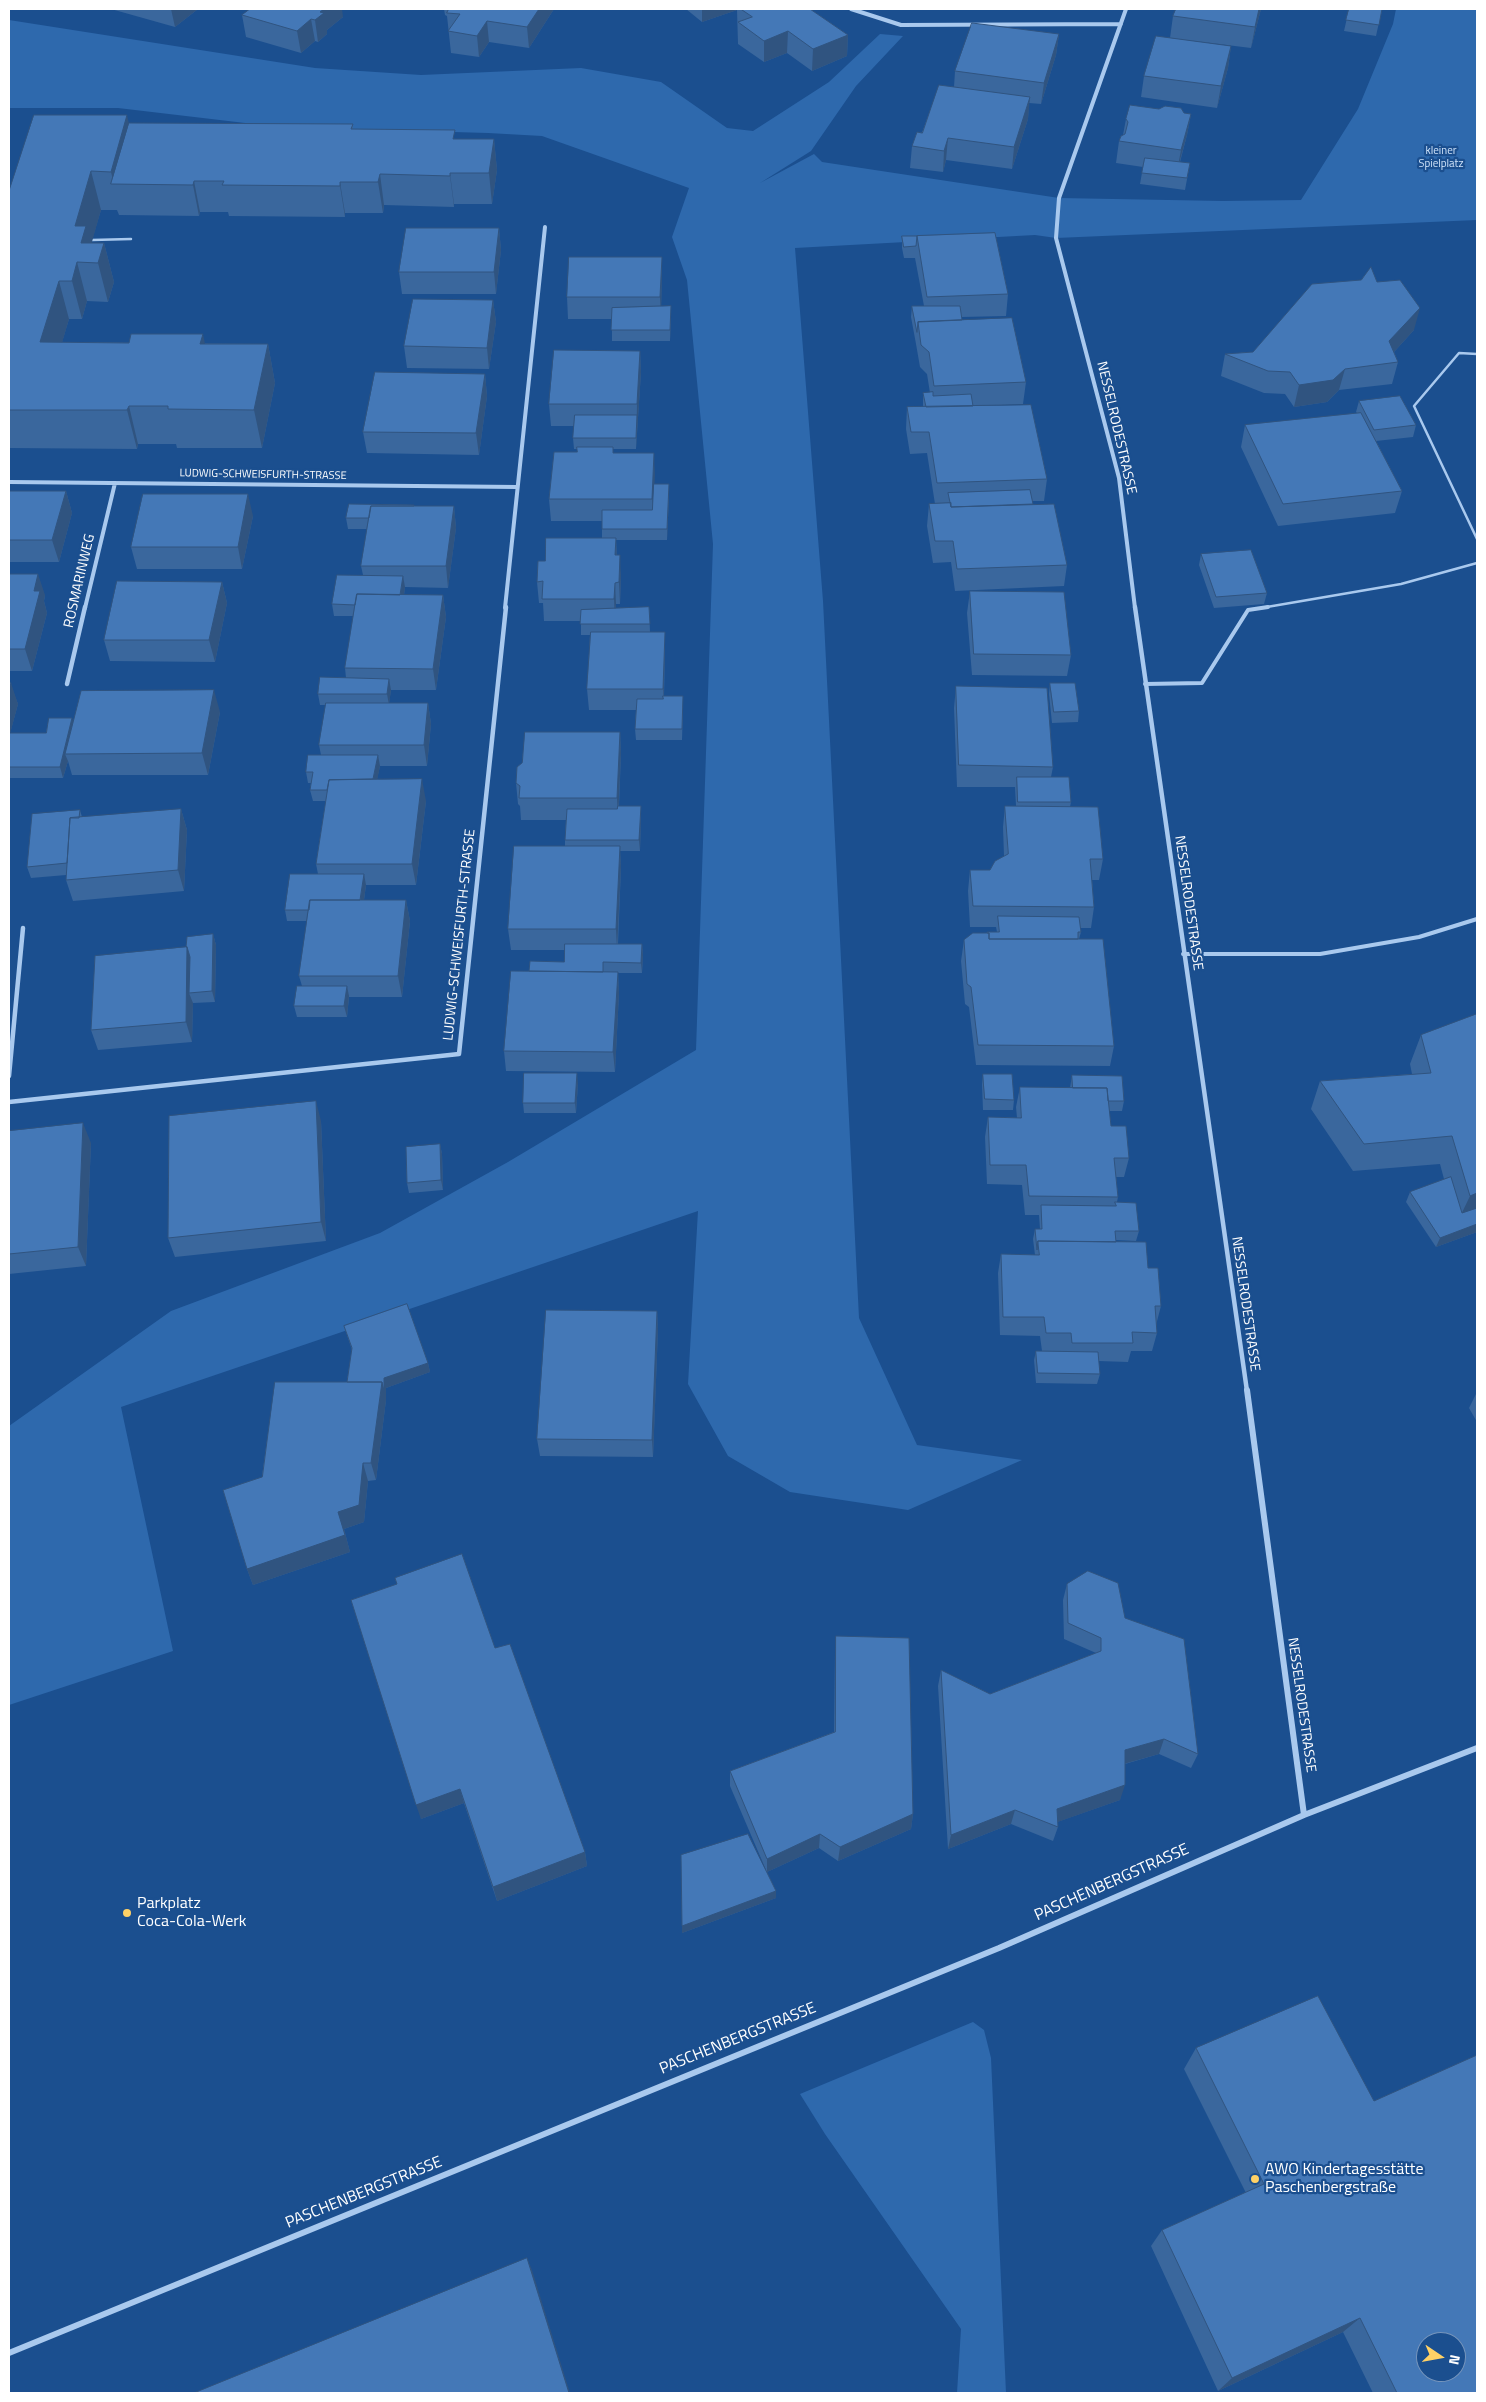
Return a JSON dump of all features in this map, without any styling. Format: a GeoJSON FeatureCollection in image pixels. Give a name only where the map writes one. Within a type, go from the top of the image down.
{"type":"FeatureCollection","features":[{"type":"Feature","properties":{"kind":"street"},"geometry":{"type":"LineString","coordinates":[[851,9],[901,25],[1121,24]]}},
{"type":"Feature","properties":{"kind":"street","name":"NESSELRODESTRASSE"},"geometry":{"type":"LineString","coordinates":[[1126,9],[1059,198],[1056,238],[1119,478],[1145,684],[1249,1409],[1304,1815]]}},
{"type":"Feature","properties":{"kind":"street","name":"LUDWIG-SCHWEISFURTH-STRASSE"},"geometry":{"type":"LineString","coordinates":[[9,1102],[459,1054],[545,226]]}},
{"type":"Feature","properties":{"kind":"street","name":"LUDWIG-SCHWEISFURTH-STRASSE"},"geometry":{"type":"LineString","coordinates":[[9,482],[517,487]]}},
{"type":"Feature","properties":{"kind":"street","name":"ROSMARINWEG"},"geometry":{"type":"LineString","coordinates":[[67,684],[115,484]]}},
{"type":"Feature","properties":{"kind":"street"},"geometry":{"type":"LineString","coordinates":[[9,1076],[23,928]]}},
{"type":"Feature","properties":{"kind":"street","name":"PASCHENBERGSTRASSE"},"geometry":{"type":"LineString","coordinates":[[9,2353],[999,1948],[1304,1815],[1477,1748]]}},
{"type":"Feature","properties":{"kind":"lane"},"geometry":{"type":"LineString","coordinates":[[92,240],[130,239]]}},
{"type":"Feature","properties":{"kind":"lane"},"geometry":{"type":"LineString","coordinates":[[1477,354],[1459,353],[1414,406],[1477,539]]}},
{"type":"Feature","properties":{"kind":"lane"},"geometry":{"type":"LineString","coordinates":[[1145,684],[1202,683],[1248,610],[1400,584],[1477,563]]}},
{"type":"Feature","properties":{"kind":"lane"},"geometry":{"type":"LineString","coordinates":[[1184,954],[1320,954],[1419,937],[1477,919]]}},
{"type":"Feature","properties":{"kind":"green space","name":"kleiner Spielplatz"},"geometry":{"type":"Polygon","coordinates":[[[1396,9],[1477,9],[1477,220],[1056,238],[1035,235],[795,248],[823,601],[859,1318],[917,1445],[1022,1460],[908,1510],[790,1492],[728,1456],[688,1384],[698,1211],[121,1407],[173,1651],[9,1705],[9,1426],[171,1311],[380,1233],[508,1162],[696,1050],[713,544],[687,280],[672,237],[689,188],[542,136],[279,127],[118,108],[9,108],[9,20],[315,68],[421,75],[581,68],[661,82],[727,128],[753,131],[829,82],[880,34],[903,36],[856,86],[811,151],[760,183],[814,154],[822,162],[1059,198],[1223,201],[1301,200],[1358,109],[1393,24],[1396,9]]]}},
{"type":"Feature","properties":{"kind":"green space"},"geometry":{"type":"Polygon","coordinates":[[[973,2022],[984,2030],[991,2058],[1006,2393],[957,2393],[961,2329],[825,2134],[800,2094],[973,2022]]]}},
{"type":"Feature","properties":{"kind":"building"},"geometry":{"type":"Polygon","coordinates":[[[250,9],[324,9],[320,12],[324,13],[315,20],[311,19],[297,31],[242,15],[250,9]]]}},
{"type":"Feature","properties":{"kind":"building"},"geometry":{"type":"Polygon","coordinates":[[[449,9],[539,9],[527,27],[487,21],[477,36],[448,31],[460,14],[447,13],[449,9]]]}},
{"type":"Feature","properties":{"kind":"building"},"geometry":{"type":"Polygon","coordinates":[[[741,9],[810,9],[848,35],[813,49],[788,31],[764,41],[738,22],[752,17],[741,9]]]}},
{"type":"Feature","properties":{"kind":"building"},"geometry":{"type":"Polygon","coordinates":[[[1176,9],[1259,9],[1255,27],[1173,16],[1176,9]]]}},
{"type":"Feature","properties":{"kind":"building"},"geometry":{"type":"Polygon","coordinates":[[[1349,9],[1382,9],[1379,25],[1346,20],[1349,9]]]}},
{"type":"Feature","properties":{"kind":"building"},"geometry":{"type":"Polygon","coordinates":[[[972,23],[1059,34],[1044,83],[955,71],[972,23]]]}},
{"type":"Feature","properties":{"kind":"building"},"geometry":{"type":"Polygon","coordinates":[[[1156,36],[1231,46],[1221,86],[1144,76],[1156,36]]]}},
{"type":"Feature","properties":{"kind":"building"},"geometry":{"type":"Polygon","coordinates":[[[939,85],[1030,97],[1014,147],[948,138],[944,151],[912,146],[917,132],[922,133],[939,85]]]}},
{"type":"Feature","properties":{"kind":"building"},"geometry":{"type":"Polygon","coordinates":[[[1130,105],[1159,109],[1165,106],[1181,108],[1184,113],[1191,114],[1181,150],[1119,141],[1121,136],[1125,134],[1128,122],[1126,119],[1130,105]]]}},
{"type":"Feature","properties":{"kind":"building"},"geometry":{"type":"Polygon","coordinates":[[[34,115],[127,115],[111,172],[91,171],[75,226],[86,226],[81,243],[104,243],[98,263],[77,262],[72,281],[59,281],[40,342],[129,343],[131,334],[203,334],[200,344],[268,344],[254,410],[168,409],[168,406],[129,406],[127,410],[9,410],[9,191],[34,115]]]}},
{"type":"Feature","properties":{"kind":"building"},"geometry":{"type":"Polygon","coordinates":[[[129,123],[353,124],[351,129],[455,130],[453,139],[494,139],[489,173],[450,173],[450,176],[380,174],[378,182],[340,182],[340,186],[222,185],[224,181],[194,181],[193,185],[111,184],[129,123]]]}},
{"type":"Feature","properties":{"kind":"building"},"geometry":{"type":"Polygon","coordinates":[[[1145,158],[1190,163],[1187,178],[1142,173],[1145,158]]]}},
{"type":"Feature","properties":{"kind":"building"},"geometry":{"type":"Polygon","coordinates":[[[406,228],[499,228],[494,272],[399,272],[406,228]]]}},
{"type":"Feature","properties":{"kind":"building"},"geometry":{"type":"Polygon","coordinates":[[[995,233],[1008,294],[927,297],[917,236],[995,233]]]}},
{"type":"Feature","properties":{"kind":"building"},"geometry":{"type":"Polygon","coordinates":[[[902,236],[917,236],[916,246],[904,247],[902,236]]]}},
{"type":"Feature","properties":{"kind":"building"},"geometry":{"type":"Polygon","coordinates":[[[569,257],[662,257],[660,297],[567,297],[569,257]]]}},
{"type":"Feature","properties":{"kind":"building"},"geometry":{"type":"Polygon","coordinates":[[[1371,267],[1377,282],[1400,280],[1420,308],[1389,341],[1398,362],[1345,369],[1333,380],[1299,385],[1290,372],[1268,371],[1225,354],[1253,352],[1312,284],[1361,280],[1371,267]]]}},
{"type":"Feature","properties":{"kind":"building"},"geometry":{"type":"Polygon","coordinates":[[[413,299],[493,300],[487,348],[404,346],[413,299]]]}},
{"type":"Feature","properties":{"kind":"building"},"geometry":{"type":"Polygon","coordinates":[[[671,306],[670,330],[611,330],[612,308],[671,306]]]}},
{"type":"Feature","properties":{"kind":"building"},"geometry":{"type":"Polygon","coordinates":[[[912,306],[960,306],[962,320],[918,322],[917,332],[912,306]]]}},
{"type":"Feature","properties":{"kind":"building"},"geometry":{"type":"Polygon","coordinates":[[[1012,318],[1026,382],[934,386],[929,352],[921,345],[918,322],[1012,318]]]}},
{"type":"Feature","properties":{"kind":"building"},"geometry":{"type":"Polygon","coordinates":[[[554,350],[640,351],[637,404],[549,404],[554,350]]]}},
{"type":"Feature","properties":{"kind":"building"},"geometry":{"type":"Polygon","coordinates":[[[375,372],[485,374],[476,433],[363,432],[375,372]]]}},
{"type":"Feature","properties":{"kind":"building"},"geometry":{"type":"Polygon","coordinates":[[[933,392],[933,396],[971,394],[973,406],[926,407],[923,393],[933,392]]]}},
{"type":"Feature","properties":{"kind":"building"},"geometry":{"type":"Polygon","coordinates":[[[1400,396],[1416,425],[1374,430],[1359,401],[1400,396]]]}},
{"type":"Feature","properties":{"kind":"building"},"geometry":{"type":"Polygon","coordinates":[[[1031,405],[1047,479],[937,483],[929,432],[911,432],[907,407],[1031,405]]]}},
{"type":"Feature","properties":{"kind":"building"},"geometry":{"type":"Polygon","coordinates":[[[1361,413],[1402,491],[1283,504],[1245,425],[1361,413]]]}},
{"type":"Feature","properties":{"kind":"building"},"geometry":{"type":"Polygon","coordinates":[[[575,415],[637,415],[636,438],[573,438],[575,415]]]}},
{"type":"Feature","properties":{"kind":"building"},"geometry":{"type":"Polygon","coordinates":[[[577,447],[613,447],[613,453],[654,453],[652,499],[549,499],[554,452],[577,452],[577,447]]]}},
{"type":"Feature","properties":{"kind":"building"},"geometry":{"type":"Polygon","coordinates":[[[654,484],[669,484],[667,529],[602,529],[602,510],[652,510],[654,484]]]}},
{"type":"Feature","properties":{"kind":"building"},"geometry":{"type":"Polygon","coordinates":[[[1030,490],[1033,504],[951,507],[948,493],[1030,490]]]}},
{"type":"Feature","properties":{"kind":"building"},"geometry":{"type":"Polygon","coordinates":[[[9,491],[66,491],[52,540],[9,540],[9,491]]]}},
{"type":"Feature","properties":{"kind":"building"},"geometry":{"type":"Polygon","coordinates":[[[143,494],[248,494],[238,547],[131,547],[143,494]]]}},
{"type":"Feature","properties":{"kind":"building"},"geometry":{"type":"Polygon","coordinates":[[[951,503],[951,507],[1054,504],[1067,565],[957,569],[953,541],[935,541],[929,504],[951,503]]]}},
{"type":"Feature","properties":{"kind":"building"},"geometry":{"type":"Polygon","coordinates":[[[349,504],[414,506],[371,506],[369,518],[346,518],[349,504]]]}},
{"type":"Feature","properties":{"kind":"building"},"geometry":{"type":"Polygon","coordinates":[[[371,506],[454,506],[446,566],[361,566],[371,506]]]}},
{"type":"Feature","properties":{"kind":"building"},"geometry":{"type":"Polygon","coordinates":[[[546,538],[616,538],[615,555],[620,555],[619,582],[615,583],[614,599],[542,599],[543,581],[537,582],[538,561],[545,561],[546,538]]]}},
{"type":"Feature","properties":{"kind":"building"},"geometry":{"type":"Polygon","coordinates":[[[1251,550],[1267,593],[1216,597],[1201,554],[1251,550]]]}},
{"type":"Feature","properties":{"kind":"building"},"geometry":{"type":"Polygon","coordinates":[[[9,574],[38,574],[34,591],[40,591],[25,649],[9,649],[9,574]]]}},
{"type":"Feature","properties":{"kind":"building"},"geometry":{"type":"Polygon","coordinates":[[[337,575],[403,576],[400,595],[357,594],[355,605],[332,604],[337,575]]]}},
{"type":"Feature","properties":{"kind":"building"},"geometry":{"type":"Polygon","coordinates":[[[117,581],[222,582],[209,640],[104,640],[117,581]]]}},
{"type":"Feature","properties":{"kind":"building"},"geometry":{"type":"Polygon","coordinates":[[[970,591],[1064,592],[1071,655],[974,654],[970,591]]]}},
{"type":"Feature","properties":{"kind":"building"},"geometry":{"type":"Polygon","coordinates":[[[357,594],[443,595],[433,669],[345,668],[357,594]]]}},
{"type":"Feature","properties":{"kind":"building"},"geometry":{"type":"Polygon","coordinates":[[[649,607],[650,624],[580,624],[581,610],[649,607]]]}},
{"type":"Feature","properties":{"kind":"building"},"geometry":{"type":"Polygon","coordinates":[[[591,632],[665,632],[663,689],[587,689],[591,632]]]}},
{"type":"Feature","properties":{"kind":"building"},"geometry":{"type":"Polygon","coordinates":[[[320,677],[389,679],[387,694],[318,694],[320,677]]]}},
{"type":"Feature","properties":{"kind":"building"},"geometry":{"type":"Polygon","coordinates":[[[1050,683],[1075,683],[1079,711],[1054,712],[1050,683]]]}},
{"type":"Feature","properties":{"kind":"building"},"geometry":{"type":"Polygon","coordinates":[[[956,686],[1047,688],[1053,767],[959,765],[956,686]]]}},
{"type":"Feature","properties":{"kind":"building"},"geometry":{"type":"Polygon","coordinates":[[[214,690],[202,753],[65,754],[81,691],[214,690]]]}},
{"type":"Feature","properties":{"kind":"building"},"geometry":{"type":"Polygon","coordinates":[[[663,696],[683,696],[682,729],[635,729],[637,699],[663,699],[663,696]]]}},
{"type":"Feature","properties":{"kind":"building"},"geometry":{"type":"Polygon","coordinates":[[[326,703],[428,703],[424,745],[319,745],[326,703]]]}},
{"type":"Feature","properties":{"kind":"building"},"geometry":{"type":"Polygon","coordinates":[[[49,718],[72,718],[60,767],[9,767],[9,733],[46,733],[49,718]]]}},
{"type":"Feature","properties":{"kind":"building"},"geometry":{"type":"Polygon","coordinates":[[[525,732],[620,732],[617,798],[519,798],[520,786],[516,783],[517,767],[522,763],[525,732]]]}},
{"type":"Feature","properties":{"kind":"building"},"geometry":{"type":"Polygon","coordinates":[[[308,755],[378,755],[373,779],[329,780],[327,790],[310,790],[313,772],[306,772],[308,755]]]}},
{"type":"Feature","properties":{"kind":"building"},"geometry":{"type":"Polygon","coordinates":[[[1017,777],[1069,777],[1071,802],[1018,802],[1017,777]]]}},
{"type":"Feature","properties":{"kind":"building"},"geometry":{"type":"Polygon","coordinates":[[[422,779],[412,864],[316,864],[329,780],[422,779]]]}},
{"type":"Feature","properties":{"kind":"building"},"geometry":{"type":"Polygon","coordinates":[[[618,806],[641,806],[639,840],[565,840],[567,809],[617,809],[618,806]]]}},
{"type":"Feature","properties":{"kind":"building"},"geometry":{"type":"Polygon","coordinates":[[[1005,806],[1098,807],[1103,859],[1090,859],[1094,907],[973,906],[970,870],[990,870],[995,861],[1008,854],[1005,806]]]}},
{"type":"Feature","properties":{"kind":"building"},"geometry":{"type":"Polygon","coordinates":[[[181,809],[178,870],[66,880],[70,818],[181,809]]]}},
{"type":"Feature","properties":{"kind":"building"},"geometry":{"type":"Polygon","coordinates":[[[80,810],[79,818],[70,818],[67,863],[27,867],[32,814],[80,810]]]}},
{"type":"Feature","properties":{"kind":"building"},"geometry":{"type":"Polygon","coordinates":[[[514,846],[620,846],[616,929],[508,929],[514,846]]]}},
{"type":"Feature","properties":{"kind":"building"},"geometry":{"type":"Polygon","coordinates":[[[290,874],[364,874],[360,900],[310,900],[309,910],[285,910],[290,874]]]}},
{"type":"Feature","properties":{"kind":"building"},"geometry":{"type":"Polygon","coordinates":[[[310,900],[406,900],[398,976],[299,976],[310,900]]]}},
{"type":"Feature","properties":{"kind":"building"},"geometry":{"type":"Polygon","coordinates":[[[998,916],[1079,917],[1081,932],[1078,932],[1078,939],[989,939],[989,933],[987,932],[999,932],[998,916]]]}},
{"type":"Feature","properties":{"kind":"building"},"geometry":{"type":"Polygon","coordinates":[[[973,933],[989,933],[989,939],[1103,939],[1114,1046],[978,1045],[971,987],[967,984],[964,940],[973,933]]]}},
{"type":"Feature","properties":{"kind":"building"},"geometry":{"type":"Polygon","coordinates":[[[213,934],[212,991],[189,993],[190,957],[186,947],[187,937],[213,934]]]}},
{"type":"Feature","properties":{"kind":"building"},"geometry":{"type":"Polygon","coordinates":[[[565,944],[642,944],[641,963],[603,962],[603,972],[529,971],[530,961],[564,962],[565,944]]]}},
{"type":"Feature","properties":{"kind":"building"},"geometry":{"type":"Polygon","coordinates":[[[187,947],[186,1022],[91,1030],[95,956],[187,947]]]}},
{"type":"Feature","properties":{"kind":"building"},"geometry":{"type":"Polygon","coordinates":[[[511,971],[618,972],[613,1052],[504,1051],[511,971]]]}},
{"type":"Feature","properties":{"kind":"building"},"geometry":{"type":"Polygon","coordinates":[[[297,986],[347,986],[344,1006],[294,1006],[297,986]]]}},
{"type":"Feature","properties":{"kind":"building"},"geometry":{"type":"Polygon","coordinates":[[[1477,1014],[1477,1193],[1470,1196],[1452,1136],[1364,1144],[1320,1081],[1431,1073],[1421,1035],[1477,1014]]]}},
{"type":"Feature","properties":{"kind":"building"},"geometry":{"type":"Polygon","coordinates":[[[524,1073],[577,1073],[575,1103],[523,1103],[524,1073]]]}},
{"type":"Feature","properties":{"kind":"building"},"geometry":{"type":"Polygon","coordinates":[[[983,1074],[1012,1074],[1014,1100],[985,1099],[983,1074]]]}},
{"type":"Feature","properties":{"kind":"building"},"geometry":{"type":"Polygon","coordinates":[[[1072,1075],[1122,1076],[1124,1101],[1108,1101],[1107,1088],[1073,1088],[1072,1075]]]}},
{"type":"Feature","properties":{"kind":"building"},"geometry":{"type":"Polygon","coordinates":[[[1020,1087],[1107,1088],[1111,1126],[1126,1126],[1129,1158],[1114,1158],[1118,1197],[1029,1196],[1026,1165],[990,1165],[988,1117],[1021,1118],[1020,1087]]]}},
{"type":"Feature","properties":{"kind":"building"},"geometry":{"type":"Polygon","coordinates":[[[316,1101],[321,1222],[168,1238],[169,1116],[316,1101]]]}},
{"type":"Feature","properties":{"kind":"building"},"geometry":{"type":"Polygon","coordinates":[[[83,1123],[78,1247],[9,1254],[9,1131],[83,1123]]]}},
{"type":"Feature","properties":{"kind":"building"},"geometry":{"type":"Polygon","coordinates":[[[440,1144],[441,1180],[407,1183],[406,1147],[440,1144]]]}},
{"type":"Feature","properties":{"kind":"building"},"geometry":{"type":"Polygon","coordinates":[[[1451,1177],[1462,1213],[1477,1208],[1477,1224],[1440,1238],[1410,1192],[1451,1177]]]}},
{"type":"Feature","properties":{"kind":"building"},"geometry":{"type":"Polygon","coordinates":[[[1115,1202],[1136,1203],[1139,1231],[1115,1231],[1116,1242],[1038,1241],[1037,1250],[1035,1229],[1042,1229],[1041,1205],[1116,1206],[1115,1202]]]}},
{"type":"Feature","properties":{"kind":"building"},"geometry":{"type":"Polygon","coordinates":[[[1038,1241],[1146,1242],[1148,1268],[1158,1268],[1161,1306],[1155,1306],[1157,1333],[1132,1332],[1133,1343],[1072,1343],[1071,1333],[1046,1333],[1044,1317],[1003,1317],[1001,1254],[1039,1255],[1038,1241]]]}},
{"type":"Feature","properties":{"kind":"building"},"geometry":{"type":"Polygon","coordinates":[[[407,1304],[428,1363],[384,1378],[384,1391],[382,1382],[347,1382],[352,1348],[344,1326],[407,1304]]]}},
{"type":"Feature","properties":{"kind":"building"},"geometry":{"type":"Polygon","coordinates":[[[546,1310],[657,1311],[652,1440],[537,1439],[546,1310]]]}},
{"type":"Feature","properties":{"kind":"building"},"geometry":{"type":"Polygon","coordinates":[[[1036,1351],[1098,1352],[1100,1374],[1038,1373],[1036,1351]]]}},
{"type":"Feature","properties":{"kind":"building"},"geometry":{"type":"Polygon","coordinates":[[[275,1382],[382,1382],[371,1463],[363,1463],[359,1505],[338,1512],[345,1535],[247,1569],[223,1490],[262,1477],[275,1382]]]}},
{"type":"Feature","properties":{"kind":"building"},"geometry":{"type":"Polygon","coordinates":[[[462,1554],[495,1648],[510,1644],[585,1852],[493,1887],[460,1789],[416,1805],[351,1600],[397,1584],[395,1578],[462,1554]]]}},
{"type":"Feature","properties":{"kind":"building"},"geometry":{"type":"Polygon","coordinates":[[[1088,1571],[1118,1583],[1125,1618],[1184,1639],[1198,1754],[1164,1739],[1125,1750],[1125,1785],[1057,1809],[1058,1827],[1015,1810],[951,1835],[941,1670],[990,1694],[1101,1651],[1101,1638],[1068,1623],[1067,1584],[1088,1571]]]}},
{"type":"Feature","properties":{"kind":"building"},"geometry":{"type":"Polygon","coordinates":[[[836,1636],[909,1638],[913,1814],[840,1847],[820,1834],[767,1859],[730,1771],[835,1732],[836,1636]]]}},
{"type":"Feature","properties":{"kind":"building"},"geometry":{"type":"Polygon","coordinates":[[[748,1834],[776,1891],[682,1926],[681,1855],[748,1834]]]}},
{"type":"Feature","properties":{"kind":"building"},"geometry":{"type":"Polygon","coordinates":[[[1318,1996],[1374,2101],[1477,2055],[1477,2393],[1397,2393],[1360,2318],[1232,2378],[1162,2230],[1264,2184],[1196,2048],[1318,1996]]]}},
{"type":"Feature","properties":{"kind":"building"},"geometry":{"type":"Polygon","coordinates":[[[527,2258],[569,2393],[194,2393],[527,2258]]]}},
{"type":"Feature","properties":{"kind":"place","name":"Parkplatz Coca-Cola-Werk"},"geometry":{"type":"Point","coordinates":[127,1913]}},
{"type":"Feature","properties":{"kind":"place","name":"AWO Kindertagesstätte Paschenbergstraße"},"geometry":{"type":"Point","coordinates":[1255,2179]}}]}
